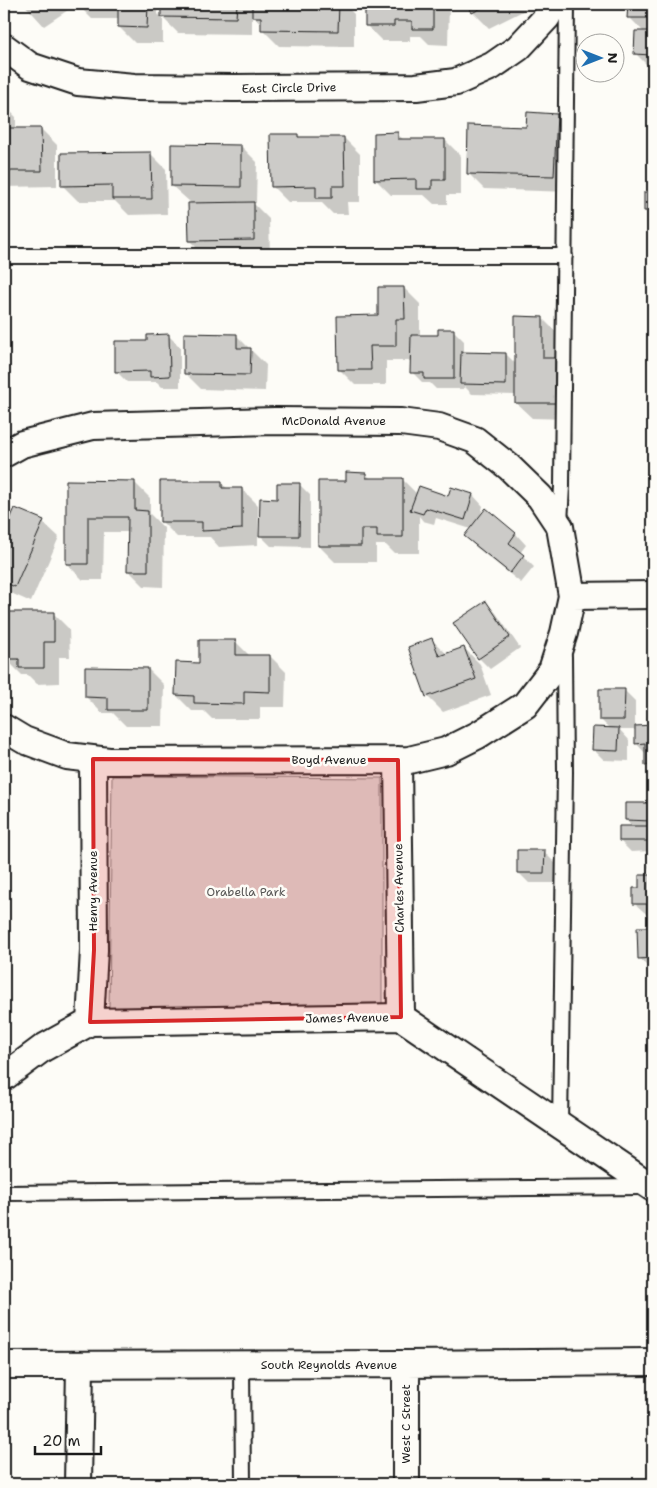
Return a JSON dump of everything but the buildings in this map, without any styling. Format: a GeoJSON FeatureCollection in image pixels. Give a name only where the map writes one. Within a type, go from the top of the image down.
{"type":"FeatureCollection","features":[{"type":"Feature","properties":{"kind":"street","name":"East Circle Drive"},"geometry":{"type":"LineString","coordinates":[[4,47],[30,66],[78,82],[198,88],[416,86],[456,82],[492,66],[518,48],[547,17],[553,4]]}},
{"type":"Feature","properties":{"kind":"street","name":"McDonald Avenue"},"geometry":{"type":"LineString","coordinates":[[4,454],[22,444],[93,426],[275,421],[401,422],[439,427],[475,440],[540,497],[560,527],[572,596]]}},
{"type":"Feature","properties":{"kind":"street"},"geometry":{"type":"LineString","coordinates":[[572,596],[653,595]]}},
{"type":"Feature","properties":{"kind":"street","name":"Boyd Avenue"},"geometry":{"type":"LineString","coordinates":[[4,728],[24,740],[67,756],[109,761],[409,760],[446,751],[478,735],[525,705],[552,670],[564,633],[572,596]]}},
{"type":"Feature","properties":{"kind":"street","name":"Henry Avenue"},"geometry":{"type":"LineString","coordinates":[[90,1022],[94,950],[93,759]]}},
{"type":"Feature","properties":{"kind":"street","name":"Charles Avenue"},"geometry":{"type":"LineString","coordinates":[[398,760],[401,1017]]}},
{"type":"Feature","properties":{"kind":"street","name":"James Avenue"},"geometry":{"type":"LineString","coordinates":[[4,1076],[44,1048],[90,1022],[401,1017],[652,1187]]}},
{"type":"Feature","properties":{"kind":"street","name":"South Reynolds Avenue"},"geometry":{"type":"LineString","coordinates":[[4,1365],[653,1362]]}},
{"type":"Feature","properties":{"kind":"street","name":"West C Street"},"geometry":{"type":"LineString","coordinates":[[406,1364],[406,1484]]}},
{"type":"Feature","properties":{"kind":"street"},"geometry":{"type":"LineString","coordinates":[[78,1484],[80,1365]]}},
{"type":"Feature","properties":{"kind":"lane"},"geometry":{"type":"LineString","coordinates":[[560,527],[565,256],[566,4]]}},
{"type":"Feature","properties":{"kind":"lane"},"geometry":{"type":"LineString","coordinates":[[4,256],[565,256]]}},
{"type":"Feature","properties":{"kind":"lane"},"geometry":{"type":"LineString","coordinates":[[560,1126],[565,772],[564,633]]}},
{"type":"Feature","properties":{"kind":"lane"},"geometry":{"type":"LineString","coordinates":[[4,1193],[652,1187]]}},
{"type":"Feature","properties":{"kind":"lane"},"geometry":{"type":"LineString","coordinates":[[242,1365],[243,1484]]}},
{"type":"Feature","properties":{"kind":"highlighted area"},"geometry":{"type":"Polygon","coordinates":[[[93,759],[398,760],[401,1017],[90,1022],[94,950],[93,759]]]}},
{"type":"Feature","properties":{"kind":"green space","name":"Orabella Park"},"geometry":{"type":"Polygon","coordinates":[[[112,776],[382,778],[382,1007],[109,1008],[112,776]]]}}]}
